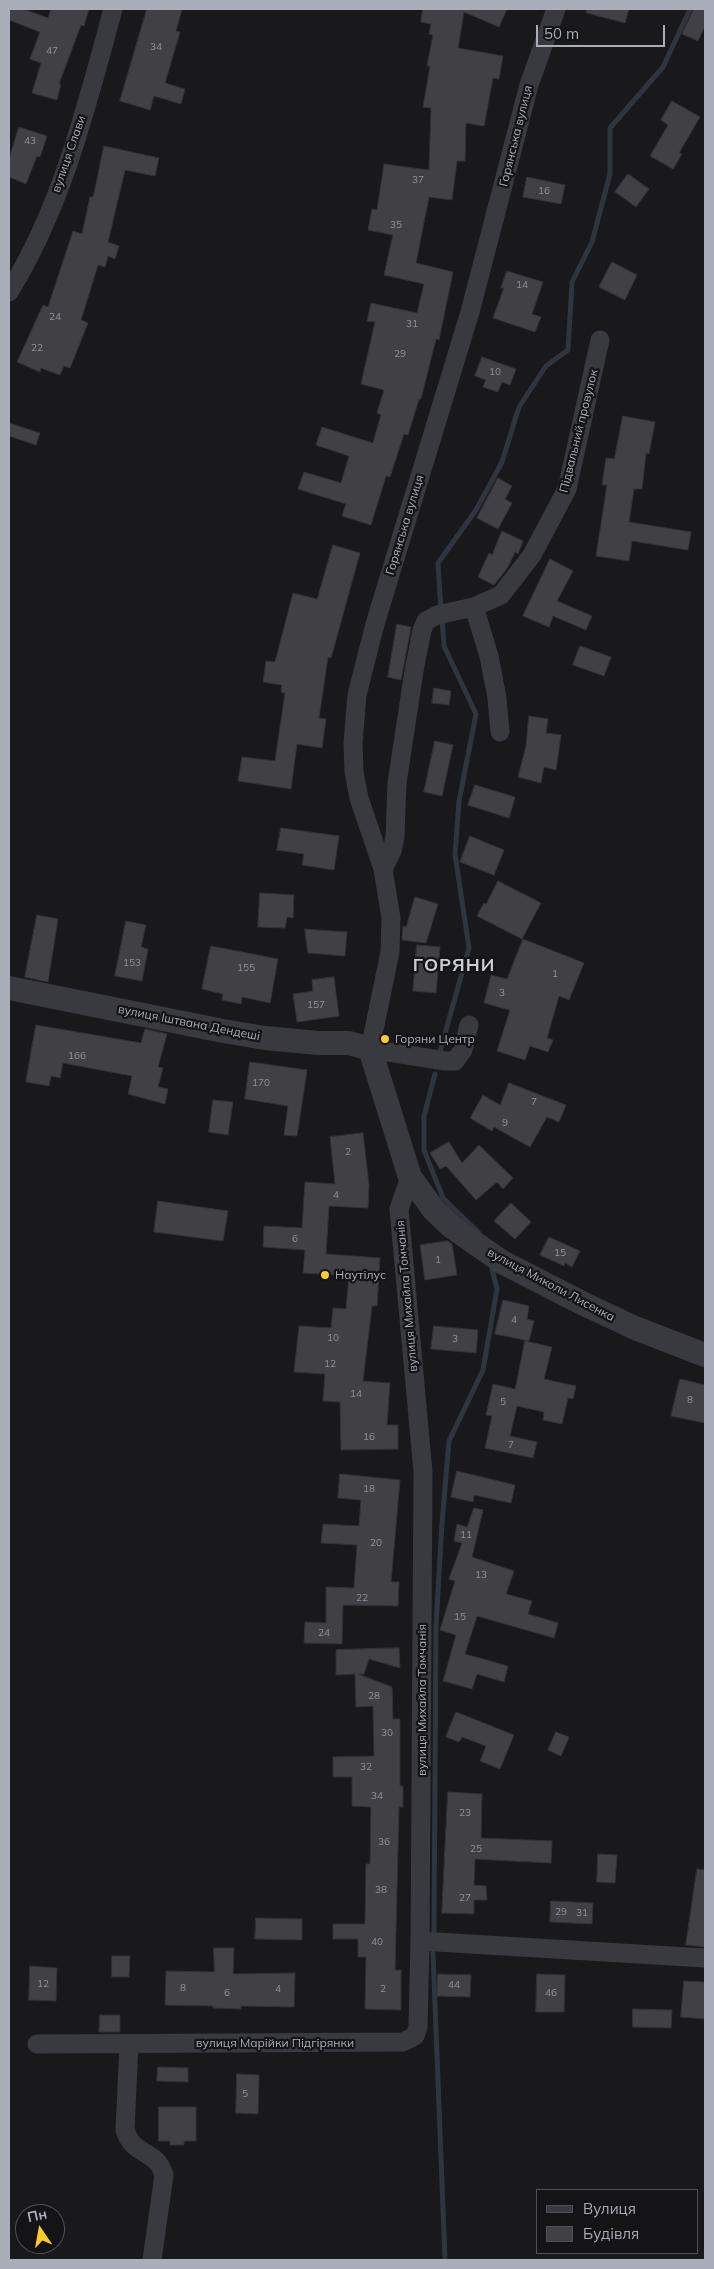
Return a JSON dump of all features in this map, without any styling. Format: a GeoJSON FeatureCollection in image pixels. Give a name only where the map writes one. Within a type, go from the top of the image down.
{"type":"FeatureCollection","features":[{"type":"Feature","properties":{"kind":"street","name":"вулиця Слави"},"geometry":{"type":"LineString","coordinates":[[9,292],[42,230],[63,176],[96,75],[113,9]]}},
{"type":"Feature","properties":{"kind":"street","name":"Горянська вулиця"},"geometry":{"type":"LineString","coordinates":[[370,1049],[390,952],[391,918],[383,869],[359,798],[354,772],[353,743],[358,695],[375,624],[470,312],[528,85],[556,9]]}},
{"type":"Feature","properties":{"kind":"street","name":"Підвальний провулок"},"geometry":{"type":"LineString","coordinates":[[383,869],[392,851],[395,837],[397,783],[422,630],[426,621],[442,613],[474,607],[501,595],[532,554],[567,489],[600,340]]}},
{"type":"Feature","properties":{"kind":"street"},"geometry":{"type":"LineString","coordinates":[[474,607],[489,656],[497,698],[500,732]]}},
{"type":"Feature","properties":{"kind":"street","name":"вулиця Іштвана Дендеші"},"geometry":{"type":"LineString","coordinates":[[9,988],[223,1032],[318,1043],[349,1043],[370,1049]]}},
{"type":"Feature","properties":{"kind":"street"},"geometry":{"type":"LineString","coordinates":[[370,1049],[455,1061],[463,1050],[469,1025]]}},
{"type":"Feature","properties":{"kind":"street","name":"вулиця Миколи Лисенка"},"geometry":{"type":"LineString","coordinates":[[370,1049],[410,1177],[433,1209],[452,1227],[502,1262],[635,1328],[705,1355]]}},
{"type":"Feature","properties":{"kind":"street","name":"вулиця Михайла Томчанія"},"geometry":{"type":"LineString","coordinates":[[410,1177],[399,1210],[423,1472],[420,1941]]}},
{"type":"Feature","properties":{"kind":"street"},"geometry":{"type":"LineString","coordinates":[[420,1941],[705,1958]]}},
{"type":"Feature","properties":{"kind":"street","name":"вулиця Марійки Підгірянки"},"geometry":{"type":"LineString","coordinates":[[37,2044],[403,2042],[415,2036],[418,2027],[420,1941]]}},
{"type":"Feature","properties":{"kind":"street"},"geometry":{"type":"LineString","coordinates":[[129,2044],[125,2130],[128,2140],[137,2150],[154,2157],[162,2167],[164,2175],[152,2260]]}},
{"type":"Feature","properties":{"kind":"building"},"geometry":{"type":"Polygon","coordinates":[[[9,9],[23,9],[48,18],[51,9],[89,9],[84,26],[81,25],[59,84],[61,84],[57,100],[32,93],[41,63],[30,59],[40,32],[9,20],[9,9]]]}},
{"type":"Feature","properties":{"kind":"building"},"geometry":{"type":"Polygon","coordinates":[[[147,9],[182,9],[176,31],[180,32],[165,83],[185,89],[181,104],[154,96],[150,110],[120,101],[147,9]]]}},
{"type":"Feature","properties":{"kind":"building"},"geometry":{"type":"Polygon","coordinates":[[[423,9],[507,9],[499,27],[464,12],[458,48],[503,56],[499,79],[493,78],[484,126],[466,123],[465,161],[457,161],[452,200],[429,197],[416,263],[453,272],[439,340],[436,339],[421,399],[419,399],[408,435],[404,434],[390,477],[386,476],[371,525],[342,516],[346,504],[298,489],[304,472],[341,483],[349,456],[316,445],[322,427],[373,443],[381,415],[377,413],[384,390],[361,384],[375,322],[367,321],[371,303],[417,313],[424,284],[384,275],[393,235],[368,230],[372,209],[377,210],[384,164],[429,170],[431,108],[423,107],[430,66],[427,66],[433,35],[429,34],[431,24],[421,22],[423,9]]]}},
{"type":"Feature","properties":{"kind":"building"},"geometry":{"type":"Polygon","coordinates":[[[587,9],[629,9],[625,23],[587,13],[587,9]]]}},
{"type":"Feature","properties":{"kind":"building"},"geometry":{"type":"Polygon","coordinates":[[[694,9],[705,9],[705,26],[698,41],[682,34],[694,9]]]}},
{"type":"Feature","properties":{"kind":"building"},"geometry":{"type":"Polygon","coordinates":[[[672,101],[700,117],[679,153],[682,154],[673,169],[650,156],[668,125],[661,120],[672,101]]]}},
{"type":"Feature","properties":{"kind":"building"},"geometry":{"type":"Polygon","coordinates":[[[19,127],[47,136],[40,157],[37,156],[26,184],[9,177],[9,159],[19,127]]]}},
{"type":"Feature","properties":{"kind":"building"},"geometry":{"type":"Polygon","coordinates":[[[104,146],[159,158],[155,176],[125,170],[108,242],[119,246],[115,259],[108,256],[105,267],[98,265],[81,320],[88,323],[70,368],[64,366],[60,375],[41,368],[40,372],[17,362],[43,305],[48,307],[73,231],[82,234],[90,197],[93,197],[104,146]]]}},
{"type":"Feature","properties":{"kind":"building"},"geometry":{"type":"Polygon","coordinates":[[[628,174],[649,189],[636,207],[615,192],[628,174]]]}},
{"type":"Feature","properties":{"kind":"building"},"geometry":{"type":"Polygon","coordinates":[[[527,177],[565,185],[561,204],[523,197],[527,177]]]}},
{"type":"Feature","properties":{"kind":"building"},"geometry":{"type":"Polygon","coordinates":[[[612,262],[637,275],[625,300],[599,287],[612,262]]]}},
{"type":"Feature","properties":{"kind":"building"},"geometry":{"type":"Polygon","coordinates":[[[507,271],[543,282],[532,314],[541,317],[535,332],[493,318],[504,288],[501,288],[507,271]]]}},
{"type":"Feature","properties":{"kind":"building"},"geometry":{"type":"Polygon","coordinates":[[[482,357],[516,369],[510,385],[502,382],[498,392],[483,387],[486,380],[475,376],[482,357]]]}},
{"type":"Feature","properties":{"kind":"building"},"geometry":{"type":"Polygon","coordinates":[[[623,416],[655,422],[649,454],[646,453],[642,489],[634,489],[629,522],[691,532],[688,550],[632,541],[629,561],[596,556],[607,485],[602,485],[606,458],[614,459],[623,416]]]}},
{"type":"Feature","properties":{"kind":"building"},"geometry":{"type":"Polygon","coordinates":[[[9,423],[40,433],[36,445],[9,436],[9,423]]]}},
{"type":"Feature","properties":{"kind":"building"},"geometry":{"type":"Polygon","coordinates":[[[498,478],[512,486],[505,499],[512,503],[498,529],[477,518],[498,478]]]}},
{"type":"Feature","properties":{"kind":"building"},"geometry":{"type":"Polygon","coordinates":[[[502,531],[523,541],[518,554],[515,552],[508,567],[494,585],[478,577],[489,553],[492,555],[502,531]]]}},
{"type":"Feature","properties":{"kind":"building"},"geometry":{"type":"Polygon","coordinates":[[[333,545],[360,553],[331,658],[328,657],[319,718],[326,719],[322,748],[297,744],[291,789],[238,781],[242,757],[275,761],[285,693],[281,692],[282,685],[263,682],[266,661],[275,662],[293,593],[317,599],[333,545]]]}},
{"type":"Feature","properties":{"kind":"building"},"geometry":{"type":"Polygon","coordinates":[[[550,559],[573,571],[557,601],[592,616],[586,630],[553,616],[549,627],[523,616],[550,559]]]}},
{"type":"Feature","properties":{"kind":"building"},"geometry":{"type":"Polygon","coordinates":[[[397,624],[411,627],[401,680],[388,677],[397,624]]]}},
{"type":"Feature","properties":{"kind":"building"},"geometry":{"type":"Polygon","coordinates":[[[580,646],[611,657],[604,676],[573,665],[580,646]]]}},
{"type":"Feature","properties":{"kind":"building"},"geometry":{"type":"Polygon","coordinates":[[[434,688],[451,691],[449,705],[432,703],[434,688]]]}},
{"type":"Feature","properties":{"kind":"building"},"geometry":{"type":"Polygon","coordinates":[[[529,716],[548,719],[546,733],[561,735],[556,770],[544,767],[541,783],[518,777],[526,746],[529,716]]]}},
{"type":"Feature","properties":{"kind":"building"},"geometry":{"type":"Polygon","coordinates":[[[435,741],[453,745],[442,796],[424,792],[435,741]]]}},
{"type":"Feature","properties":{"kind":"building"},"geometry":{"type":"Polygon","coordinates":[[[475,785],[515,797],[509,818],[468,805],[475,785]]]}},
{"type":"Feature","properties":{"kind":"building"},"geometry":{"type":"Polygon","coordinates":[[[281,828],[339,836],[334,870],[302,865],[304,854],[277,850],[281,828]]]}},
{"type":"Feature","properties":{"kind":"building"},"geometry":{"type":"Polygon","coordinates":[[[470,836],[504,850],[494,875],[460,862],[470,836]]]}},
{"type":"Feature","properties":{"kind":"building"},"geometry":{"type":"Polygon","coordinates":[[[498,881],[541,903],[522,939],[477,916],[484,903],[486,904],[498,881]]]}},
{"type":"Feature","properties":{"kind":"building"},"geometry":{"type":"Polygon","coordinates":[[[260,893],[294,895],[293,918],[287,917],[285,928],[258,927],[260,893]]]}},
{"type":"Feature","properties":{"kind":"building"},"geometry":{"type":"Polygon","coordinates":[[[415,897],[438,904],[426,943],[402,940],[403,926],[406,927],[415,897]]]}},
{"type":"Feature","properties":{"kind":"building"},"geometry":{"type":"Polygon","coordinates":[[[37,915],[58,919],[48,982],[25,977],[37,915]]]}},
{"type":"Feature","properties":{"kind":"building"},"geometry":{"type":"Polygon","coordinates":[[[126,921],[146,925],[141,947],[148,949],[142,981],[115,976],[126,921]]]}},
{"type":"Feature","properties":{"kind":"building"},"geometry":{"type":"Polygon","coordinates":[[[305,929],[347,932],[345,956],[308,953],[305,929]]]}},
{"type":"Feature","properties":{"kind":"building"},"geometry":{"type":"Polygon","coordinates":[[[523,939],[584,963],[569,1000],[559,996],[547,1038],[553,1040],[548,1052],[530,1046],[525,1060],[497,1051],[510,1010],[484,1003],[491,975],[507,979],[523,939]]]}},
{"type":"Feature","properties":{"kind":"building"},"geometry":{"type":"Polygon","coordinates":[[[417,945],[440,947],[436,993],[413,991],[417,945]]]}},
{"type":"Feature","properties":{"kind":"building"},"geometry":{"type":"Polygon","coordinates":[[[211,946],[278,959],[270,1003],[242,997],[241,1004],[222,1000],[223,994],[202,989],[211,946]]]}},
{"type":"Feature","properties":{"kind":"building"},"geometry":{"type":"Polygon","coordinates":[[[334,977],[339,1016],[297,1022],[293,994],[313,991],[312,980],[334,977]]]}},
{"type":"Feature","properties":{"kind":"building"},"geometry":{"type":"Polygon","coordinates":[[[36,1025],[141,1043],[145,1029],[167,1034],[158,1067],[163,1068],[158,1087],[168,1089],[165,1104],[128,1094],[132,1076],[63,1063],[60,1078],[51,1076],[49,1086],[26,1082],[36,1025]]]}},
{"type":"Feature","properties":{"kind":"building"},"geometry":{"type":"Polygon","coordinates":[[[250,1062],[307,1070],[297,1136],[284,1135],[288,1106],[245,1099],[250,1062]]]}},
{"type":"Feature","properties":{"kind":"building"},"geometry":{"type":"Polygon","coordinates":[[[509,1083],[566,1105],[559,1122],[547,1117],[530,1147],[494,1127],[492,1131],[470,1118],[483,1095],[500,1105],[509,1083]]]}},
{"type":"Feature","properties":{"kind":"building"},"geometry":{"type":"Polygon","coordinates":[[[213,1100],[233,1102],[228,1135],[209,1132],[213,1100]]]}},
{"type":"Feature","properties":{"kind":"building"},"geometry":{"type":"Polygon","coordinates":[[[363,1133],[369,1185],[368,1208],[329,1206],[326,1254],[380,1258],[377,1306],[372,1306],[363,1381],[390,1383],[387,1425],[398,1425],[398,1449],[341,1450],[340,1402],[323,1401],[325,1374],[294,1372],[299,1326],[331,1328],[333,1308],[346,1309],[349,1276],[303,1273],[305,1250],[263,1247],[264,1226],[302,1228],[305,1182],[335,1184],[330,1137],[363,1133]]]}},
{"type":"Feature","properties":{"kind":"building"},"geometry":{"type":"Polygon","coordinates":[[[449,1142],[462,1163],[479,1145],[513,1178],[503,1189],[497,1182],[476,1200],[446,1166],[440,1169],[430,1153],[449,1142]]]}},
{"type":"Feature","properties":{"kind":"building"},"geometry":{"type":"Polygon","coordinates":[[[158,1201],[228,1211],[223,1241],[154,1232],[158,1201]]]}},
{"type":"Feature","properties":{"kind":"building"},"geometry":{"type":"Polygon","coordinates":[[[511,1203],[531,1222],[515,1239],[494,1221],[511,1203]]]}},
{"type":"Feature","properties":{"kind":"building"},"geometry":{"type":"Polygon","coordinates":[[[549,1237],[580,1251],[572,1267],[565,1263],[564,1266],[540,1255],[549,1237]]]}},
{"type":"Feature","properties":{"kind":"building"},"geometry":{"type":"Polygon","coordinates":[[[448,1241],[452,1244],[457,1275],[425,1280],[420,1245],[448,1241]]]}},
{"type":"Feature","properties":{"kind":"building"},"geometry":{"type":"Polygon","coordinates":[[[503,1300],[529,1306],[527,1319],[534,1321],[529,1341],[495,1334],[503,1300]]]}},
{"type":"Feature","properties":{"kind":"building"},"geometry":{"type":"Polygon","coordinates":[[[434,1326],[478,1330],[476,1353],[431,1349],[434,1326]]]}},
{"type":"Feature","properties":{"kind":"building"},"geometry":{"type":"Polygon","coordinates":[[[525,1341],[552,1347],[544,1379],[576,1386],[573,1399],[568,1398],[562,1424],[543,1420],[544,1412],[517,1406],[510,1436],[537,1442],[533,1458],[485,1448],[492,1416],[486,1415],[493,1384],[515,1389],[525,1341]]]}},
{"type":"Feature","properties":{"kind":"building"},"geometry":{"type":"Polygon","coordinates":[[[680,1379],[705,1385],[705,1423],[671,1416],[680,1379]]]}},
{"type":"Feature","properties":{"kind":"building"},"geometry":{"type":"Polygon","coordinates":[[[457,1471],[515,1485],[511,1503],[474,1495],[473,1502],[451,1497],[457,1471]]]}},
{"type":"Feature","properties":{"kind":"building"},"geometry":{"type":"Polygon","coordinates":[[[340,1474],[400,1480],[391,1582],[399,1582],[398,1606],[343,1605],[342,1644],[304,1643],[305,1622],[326,1623],[326,1587],[354,1588],[357,1545],[321,1543],[323,1524],[359,1526],[361,1500],[338,1498],[340,1474]]]}},
{"type":"Feature","properties":{"kind":"building"},"geometry":{"type":"Polygon","coordinates":[[[474,1508],[483,1510],[472,1557],[514,1571],[506,1594],[532,1601],[528,1614],[558,1623],[554,1638],[477,1616],[465,1654],[508,1666],[504,1682],[477,1674],[472,1689],[443,1681],[456,1635],[440,1630],[455,1581],[449,1579],[462,1543],[454,1541],[457,1524],[467,1527],[474,1508]]]}},
{"type":"Feature","properties":{"kind":"building"},"geometry":{"type":"Polygon","coordinates":[[[399,1648],[400,1668],[369,1659],[364,1674],[358,1674],[392,1687],[393,1719],[400,1719],[400,1786],[403,1786],[403,1807],[399,1807],[395,1970],[401,1970],[401,2010],[365,2009],[366,1957],[358,1957],[358,1939],[333,1939],[333,1924],[365,1924],[366,1864],[370,1864],[371,1807],[352,1806],[352,1777],[333,1777],[333,1757],[374,1756],[373,1706],[356,1707],[355,1674],[336,1675],[336,1650],[399,1648]]]}},
{"type":"Feature","properties":{"kind":"building"},"geometry":{"type":"Polygon","coordinates":[[[456,1712],[514,1735],[500,1769],[480,1761],[486,1746],[462,1737],[459,1742],[446,1737],[456,1712]]]}},
{"type":"Feature","properties":{"kind":"building"},"geometry":{"type":"Polygon","coordinates":[[[556,1732],[569,1737],[561,1756],[548,1750],[556,1732]]]}},
{"type":"Feature","properties":{"kind":"building"},"geometry":{"type":"Polygon","coordinates":[[[448,1792],[482,1794],[481,1838],[552,1841],[551,1863],[475,1859],[474,1885],[486,1886],[487,1900],[474,1900],[474,1914],[442,1913],[448,1792]]]}},
{"type":"Feature","properties":{"kind":"building"},"geometry":{"type":"Polygon","coordinates":[[[598,1854],[617,1855],[615,1883],[597,1882],[598,1854]]]}},
{"type":"Feature","properties":{"kind":"building"},"geometry":{"type":"Polygon","coordinates":[[[697,1869],[705,1870],[705,1947],[686,1945],[697,1869]]]}},
{"type":"Feature","properties":{"kind":"building"},"geometry":{"type":"Polygon","coordinates":[[[551,1901],[593,1903],[592,1924],[550,1922],[551,1901]]]}},
{"type":"Feature","properties":{"kind":"building"},"geometry":{"type":"Polygon","coordinates":[[[256,1918],[302,1919],[302,1940],[255,1939],[256,1918]]]}},
{"type":"Feature","properties":{"kind":"building"},"geometry":{"type":"Polygon","coordinates":[[[214,1948],[234,1948],[233,1974],[295,1973],[294,2007],[241,2006],[241,2009],[213,2008],[213,2006],[165,2005],[166,1971],[214,1972],[214,1948]]]}},
{"type":"Feature","properties":{"kind":"building"},"geometry":{"type":"Polygon","coordinates":[[[112,1956],[130,1956],[129,1977],[112,1977],[112,1956]]]}},
{"type":"Feature","properties":{"kind":"building"},"geometry":{"type":"Polygon","coordinates":[[[30,1966],[57,1968],[56,2001],[29,2000],[30,1966]]]}},
{"type":"Feature","properties":{"kind":"building"},"geometry":{"type":"Polygon","coordinates":[[[438,1974],[471,1975],[470,1997],[437,1996],[438,1974]]]}},
{"type":"Feature","properties":{"kind":"building"},"geometry":{"type":"Polygon","coordinates":[[[537,1974],[565,1975],[564,2012],[536,2012],[537,1974]]]}},
{"type":"Feature","properties":{"kind":"building"},"geometry":{"type":"Polygon","coordinates":[[[684,1981],[705,1982],[705,2019],[681,2017],[684,1981]]]}},
{"type":"Feature","properties":{"kind":"building"},"geometry":{"type":"Polygon","coordinates":[[[633,2009],[672,2010],[671,2028],[633,2027],[633,2009]]]}},
{"type":"Feature","properties":{"kind":"building"},"geometry":{"type":"Polygon","coordinates":[[[100,2015],[120,2015],[120,2032],[99,2032],[100,2015]]]}},
{"type":"Feature","properties":{"kind":"building"},"geometry":{"type":"Polygon","coordinates":[[[158,2067],[188,2068],[188,2082],[157,2081],[158,2067]]]}},
{"type":"Feature","properties":{"kind":"building"},"geometry":{"type":"Polygon","coordinates":[[[237,2074],[259,2075],[258,2114],[236,2113],[237,2074]]]}},
{"type":"Feature","properties":{"kind":"building"},"geometry":{"type":"Polygon","coordinates":[[[159,2107],[196,2107],[196,2141],[184,2141],[184,2145],[170,2145],[170,2141],[159,2141],[159,2107]]]}},
{"type":"Feature","properties":{"kind":"waterway"},"geometry":{"type":"LineString","coordinates":[[441,610],[438,563],[476,510],[502,462],[519,407],[546,366],[568,350],[572,282],[592,242],[610,174],[610,128],[663,67],[690,9]]}},
{"type":"Feature","properties":{"kind":"waterway"},"geometry":{"type":"LineString","coordinates":[[439,1055],[469,948],[455,854],[459,801],[476,714],[444,646],[442,618]]}},
{"type":"Feature","properties":{"kind":"waterway"},"geometry":{"type":"LineString","coordinates":[[435,1074],[424,1116],[424,1150],[443,1198],[479,1233]]}},
{"type":"Feature","properties":{"kind":"waterway"},"geometry":{"type":"LineString","coordinates":[[434,1932],[436,1626],[449,1441],[483,1370],[497,1289],[492,1269]]}},
{"type":"Feature","properties":{"kind":"waterway"},"geometry":{"type":"LineString","coordinates":[[433,1953],[445,2260]]}},
{"type":"Feature","properties":{"kind":"place","name":"Горяни Центр"},"geometry":{"type":"Point","coordinates":[385,1039]}},
{"type":"Feature","properties":{"kind":"place","name":"Наутілус"},"geometry":{"type":"Point","coordinates":[325,1275]}},
{"type":"Feature","properties":{"kind":"district","name":"ГОРЯНИ"},"geometry":{"type":"Point","coordinates":[454,966]}}]}
